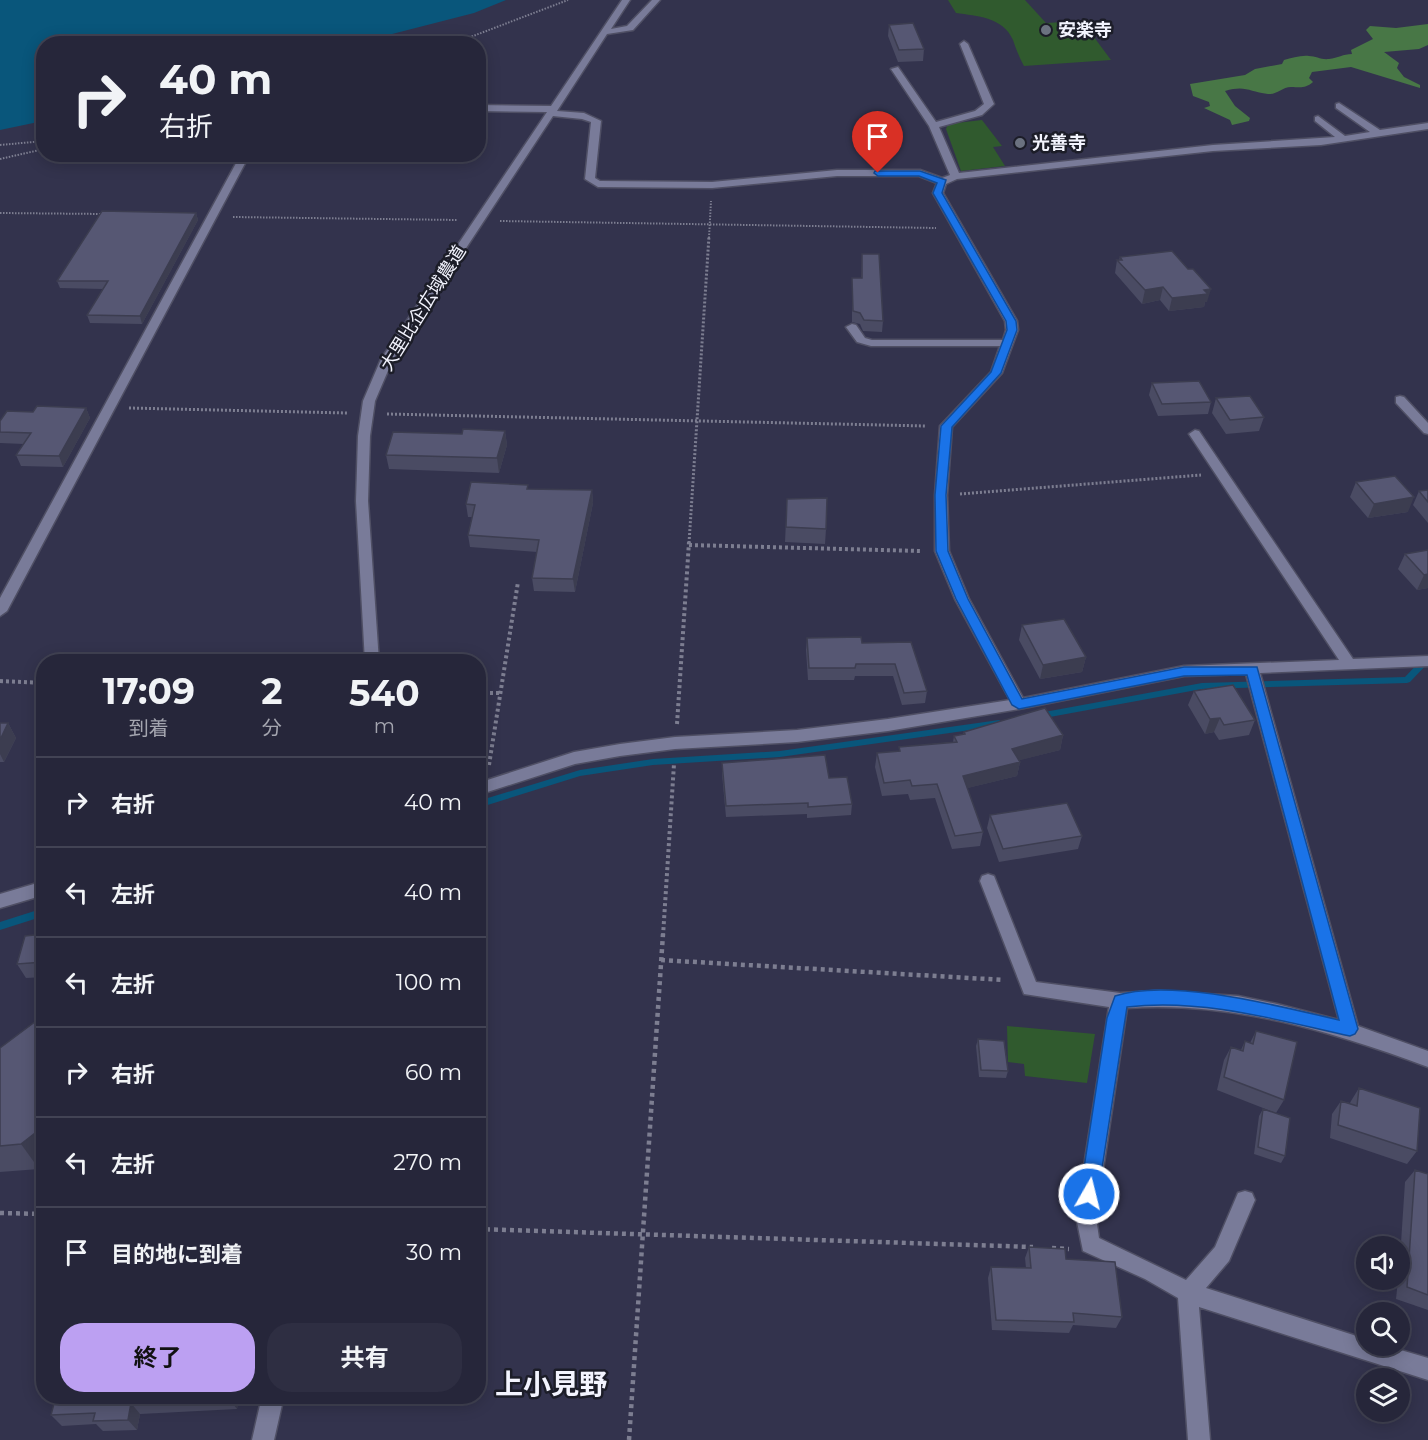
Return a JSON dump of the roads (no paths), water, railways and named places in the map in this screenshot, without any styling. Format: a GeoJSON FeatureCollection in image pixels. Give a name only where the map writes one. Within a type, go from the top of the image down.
{"type":"FeatureCollection","features":[{"type":"Feature","properties":{"kind":"street","name":"大里比企広域農道"},"geometry":{"type":"LineString","coordinates":[[372,654],[362,501],[369,401],[387,358],[626,0]]}},
{"type":"Feature","properties":{"kind":"street"},"geometry":{"type":"LineString","coordinates":[[605,32],[630,28],[656,0]]}},
{"type":"Feature","properties":{"kind":"street"},"geometry":{"type":"LineString","coordinates":[[934,126],[951,118],[980,112],[989,104],[989,98],[972,67],[964,44]]}},
{"type":"Feature","properties":{"kind":"street"},"geometry":{"type":"LineString","coordinates":[[895,69],[934,126],[955,176]]}},
{"type":"Feature","properties":{"kind":"street"},"geometry":{"type":"LineString","coordinates":[[1339,106],[1379,134]]}},
{"type":"Feature","properties":{"kind":"street"},"geometry":{"type":"LineString","coordinates":[[486,108],[552,111],[584,116],[596,121],[590,179],[598,184],[712,185],[837,173],[920,173],[942,182]]}},
{"type":"Feature","properties":{"kind":"street"},"geometry":{"type":"LineString","coordinates":[[1318,119],[1343,139]]}},
{"type":"Feature","properties":{"kind":"street"},"geometry":{"type":"LineString","coordinates":[[1019,705],[962,599],[942,551],[940,495],[946,426],[996,373],[1012,330],[1011,321],[938,193],[942,182],[955,176],[1213,148],[1343,139],[1428,126]]}},
{"type":"Feature","properties":{"kind":"street"},"geometry":{"type":"LineString","coordinates":[[0,611],[242,162]]}},
{"type":"Feature","properties":{"kind":"street"},"geometry":{"type":"LineString","coordinates":[[852,327],[861,340],[871,343],[1008,343]]}},
{"type":"Feature","properties":{"kind":"street"},"geometry":{"type":"LineString","coordinates":[[1400,400],[1428,430]]}},
{"type":"Feature","properties":{"kind":"street"},"geometry":{"type":"LineString","coordinates":[[1195,434],[1348,664]]}},
{"type":"Feature","properties":{"kind":"street"},"geometry":{"type":"LineString","coordinates":[[486,786],[574,758],[675,743],[798,736],[888,725],[1019,705],[1184,671],[1428,661]]}},
{"type":"Feature","properties":{"kind":"street"},"geometry":{"type":"LineString","coordinates":[[1252,670],[1350,1029]]}},
{"type":"Feature","properties":{"kind":"street"},"geometry":{"type":"LineString","coordinates":[[988,881],[1025,982],[1030,989],[1120,1001],[1145,998],[1197,999],[1252,1007],[1350,1029],[1428,1059]]}},
{"type":"Feature","properties":{"kind":"street"},"geometry":{"type":"LineString","coordinates":[[0,901],[36,890]]}},
{"type":"Feature","properties":{"kind":"street"},"geometry":{"type":"LineString","coordinates":[[1120,1001],[1115,1018],[1086,1216],[1090,1244],[1122,1261],[1168,1278],[1188,1293],[1428,1369]]}},
{"type":"Feature","properties":{"kind":"street"},"geometry":{"type":"LineString","coordinates":[[1199,1440],[1188,1293],[1222,1254],[1245,1200]]}},
{"type":"Feature","properties":{"kind":"street"},"geometry":{"type":"LineString","coordinates":[[263,1440],[271,1404]]}},
{"type":"Feature","properties":{"kind":"water"},"geometry":{"type":"Polygon","coordinates":[[[0,0],[506,0],[474,13],[384,36],[36,36],[36,122],[0,130],[0,0]]]}},
{"type":"Feature","properties":{"kind":"waterway"},"geometry":{"type":"LineString","coordinates":[[1039,716],[1202,686],[1407,680],[1428,658]]}},
{"type":"Feature","properties":{"kind":"waterway"},"geometry":{"type":"LineString","coordinates":[[486,802],[580,773],[653,762],[780,754],[999,723]]}},
{"type":"Feature","properties":{"kind":"waterway"},"geometry":{"type":"LineString","coordinates":[[0,926],[36,915]]}},
{"type":"Feature","properties":{"kind":"place","name":"安楽寺"},"geometry":{"type":"Point","coordinates":[1046,30]}},
{"type":"Feature","properties":{"kind":"place","name":"光善寺"},"geometry":{"type":"Point","coordinates":[1020,143]}},
{"type":"Feature","properties":{"kind":"district","name":"上小見野"},"geometry":{"type":"Point","coordinates":[551,1384]}}]}
